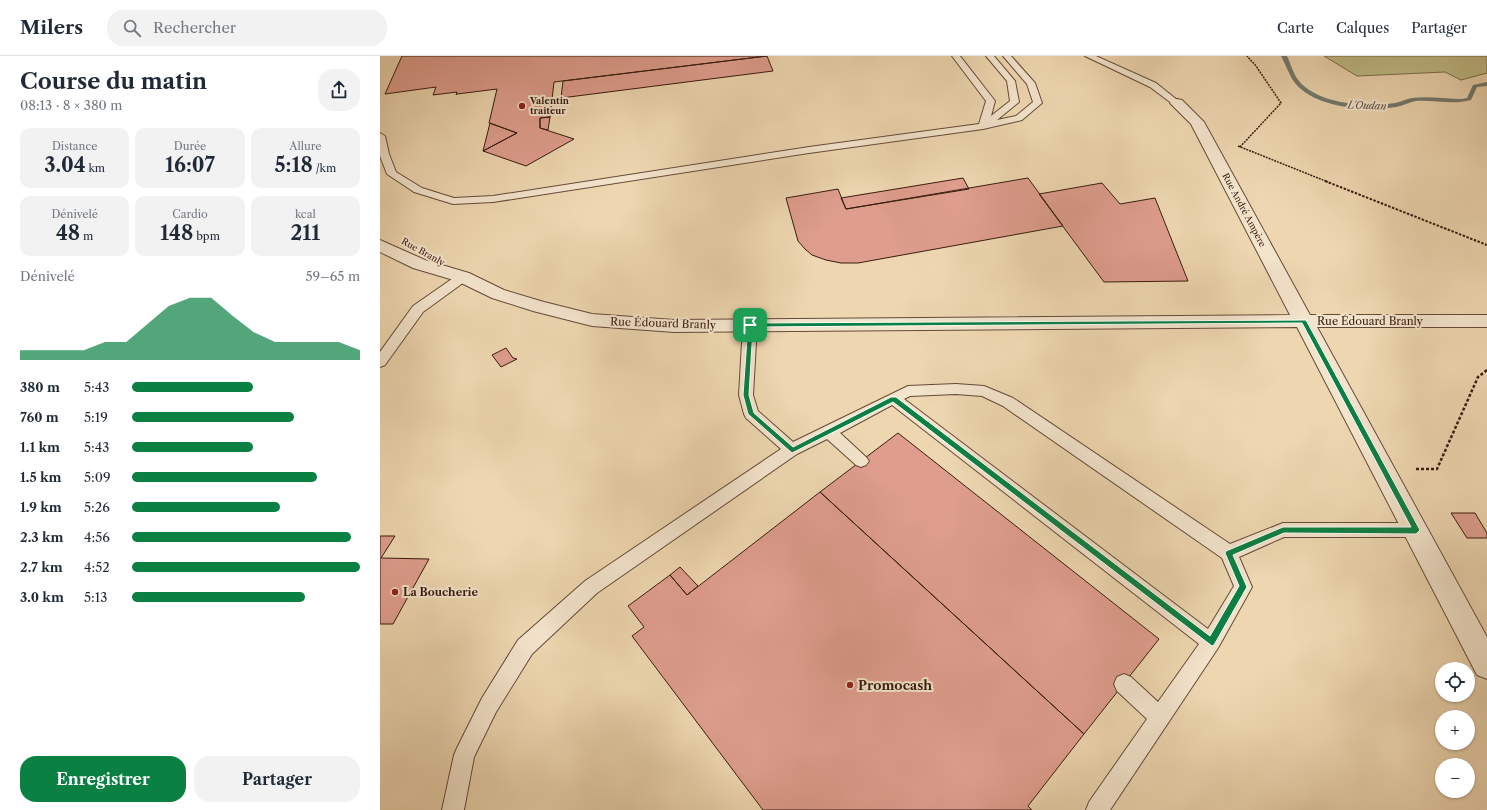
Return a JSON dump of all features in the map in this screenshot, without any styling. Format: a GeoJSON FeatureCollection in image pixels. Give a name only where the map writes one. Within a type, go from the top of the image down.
{"type":"FeatureCollection","features":[{"type":"Feature","properties":{"kind":"street","name":"Rue André Ampère"},"geometry":{"type":"LineString","coordinates":[[1177,103],[1197,122],[1487,665]]}},
{"type":"Feature","properties":{"kind":"street","name":"Rue Branly"},"geometry":{"type":"LineString","coordinates":[[380,229],[434,256],[463,277]]}},
{"type":"Feature","properties":{"kind":"street","name":"Rue Édouard Branly"},"geometry":{"type":"LineString","coordinates":[[380,245],[419,264],[463,277],[498,294],[540,307],[592,320],[674,326],[1487,321]]}},
{"type":"Feature","properties":{"kind":"lane"},"geometry":{"type":"LineString","coordinates":[[956,56],[991,101],[982,126]]}},
{"type":"Feature","properties":{"kind":"lane"},"geometry":{"type":"LineString","coordinates":[[982,126],[1015,102],[1012,81],[990,56]]}},
{"type":"Feature","properties":{"kind":"lane"},"geometry":{"type":"LineString","coordinates":[[380,136],[384,154],[392,174],[418,190],[453,201],[493,199],[809,150],[982,126],[1018,118],[1038,103],[1031,83],[1007,56]]}},
{"type":"Feature","properties":{"kind":"lane"},"geometry":{"type":"LineString","coordinates":[[1089,56],[1154,85],[1177,103]]}},
{"type":"Feature","properties":{"kind":"lane"},"geometry":{"type":"LineString","coordinates":[[380,362],[418,309],[463,277]]}},
{"type":"Feature","properties":{"kind":"lane"},"geometry":{"type":"LineString","coordinates":[[750,325],[746,395],[751,414],[792,450]]}},
{"type":"Feature","properties":{"kind":"lane"},"geometry":{"type":"LineString","coordinates":[[453,810],[464,755],[489,704],[525,647],[591,587],[792,450],[908,392],[956,389],[984,391],[1008,402],[1229,553],[1243,587],[1212,642],[1159,717],[1097,810]]}},
{"type":"Feature","properties":{"kind":"lane"},"geometry":{"type":"LineString","coordinates":[[894,399],[1212,642]]}},
{"type":"Feature","properties":{"kind":"lane"},"geometry":{"type":"LineString","coordinates":[[829,432],[861,461]]}},
{"type":"Feature","properties":{"kind":"lane"},"geometry":{"type":"LineString","coordinates":[[1229,553],[1283,530],[1416,530]]}},
{"type":"Feature","properties":{"kind":"lane"},"geometry":{"type":"LineString","coordinates":[[1124,684],[1159,717]]}},
{"type":"Feature","properties":{"kind":"path"},"geometry":{"type":"LineString","coordinates":[[1240,147],[1282,103],[1269,87],[1253,61],[1247,56]]}},
{"type":"Feature","properties":{"kind":"path"},"geometry":{"type":"LineString","coordinates":[[1202,132],[1487,245]]}},
{"type":"Feature","properties":{"kind":"path"},"geometry":{"type":"LineString","coordinates":[[1383,470],[1437,469],[1478,377],[1487,370]]}},
{"type":"Feature","properties":{"kind":"shaded area"},"geometry":{"type":"Polygon","coordinates":[[[1324,56],[1487,56],[1487,73],[1461,80],[1445,72],[1357,76],[1324,56]]]}},
{"type":"Feature","properties":{"kind":"building","name":"Valentin traiteur"},"geometry":{"type":"Polygon","coordinates":[[[402,56],[767,56],[554,82],[550,117],[540,118],[540,128],[574,139],[526,166],[483,151],[517,133],[489,123],[497,89],[456,95],[457,92],[433,95],[436,87],[385,94],[402,56]]]}},
{"type":"Feature","properties":{"kind":"building"},"geometry":{"type":"Polygon","coordinates":[[[767,56],[773,71],[561,98],[563,81],[767,56]]]}},
{"type":"Feature","properties":{"kind":"building"},"geometry":{"type":"Polygon","coordinates":[[[550,117],[548,130],[540,128],[540,118],[550,117]]]}},
{"type":"Feature","properties":{"kind":"building"},"geometry":{"type":"Polygon","coordinates":[[[490,123],[517,133],[483,151],[490,123]]]}},
{"type":"Feature","properties":{"kind":"building"},"geometry":{"type":"Polygon","coordinates":[[[963,178],[969,189],[846,209],[841,198],[963,178]]]}},
{"type":"Feature","properties":{"kind":"building"},"geometry":{"type":"Polygon","coordinates":[[[1028,178],[1063,226],[858,263],[841,263],[826,260],[812,255],[805,249],[798,241],[786,198],[838,189],[846,209],[1028,178]]]}},
{"type":"Feature","properties":{"kind":"building"},"geometry":{"type":"Polygon","coordinates":[[[1102,183],[1120,204],[1155,198],[1188,281],[1104,282],[1039,194],[1102,183]]]}},
{"type":"Feature","properties":{"kind":"building"},"geometry":{"type":"Polygon","coordinates":[[[506,348],[513,358],[517,359],[501,367],[492,355],[506,348]]]}},
{"type":"Feature","properties":{"kind":"building"},"geometry":{"type":"Polygon","coordinates":[[[898,433],[1159,639],[1084,734],[820,492],[898,433]]]}},
{"type":"Feature","properties":{"kind":"building","name":"Promocash"},"geometry":{"type":"Polygon","coordinates":[[[820,492],[1084,734],[1028,806],[1032,810],[763,810],[632,636],[644,627],[628,606],[670,575],[687,595],[820,492]]]}},
{"type":"Feature","properties":{"kind":"building"},"geometry":{"type":"Polygon","coordinates":[[[1451,513],[1475,513],[1487,533],[1487,538],[1467,538],[1451,513]]]}},
{"type":"Feature","properties":{"kind":"building","name":"La Boucherie"},"geometry":{"type":"Polygon","coordinates":[[[380,536],[395,536],[381,558],[429,559],[393,624],[380,624],[380,536]]]}},
{"type":"Feature","properties":{"kind":"building"},"geometry":{"type":"Polygon","coordinates":[[[680,567],[698,586],[687,595],[670,575],[680,567]]]}},
{"type":"Feature","properties":{"kind":"waterway","name":"L'Oudan"},"geometry":{"type":"LineString","coordinates":[[1284,56],[1296,80],[1307,91],[1317,97],[1330,101],[1358,106],[1396,105],[1415,99],[1462,101],[1469,99],[1475,86],[1487,84]]}},
{"type":"Feature","properties":{"kind":"place","name":"Valentin traiteur"},"geometry":{"type":"Point","coordinates":[522,106]}},
{"type":"Feature","properties":{"kind":"place","name":"La Boucherie"},"geometry":{"type":"Point","coordinates":[395,592]}},
{"type":"Feature","properties":{"kind":"place","name":"Promocash"},"geometry":{"type":"Point","coordinates":[850,685]}},
{"type":"Feature","properties":{"kind":"route"},"geometry":{"type":"LineString","coordinates":[[1304,321],[1416,530],[1283,530],[1229,553],[1243,587],[1212,642],[894,399],[792,450],[751,414],[746,395],[750,325],[1304,321]]}}]}
